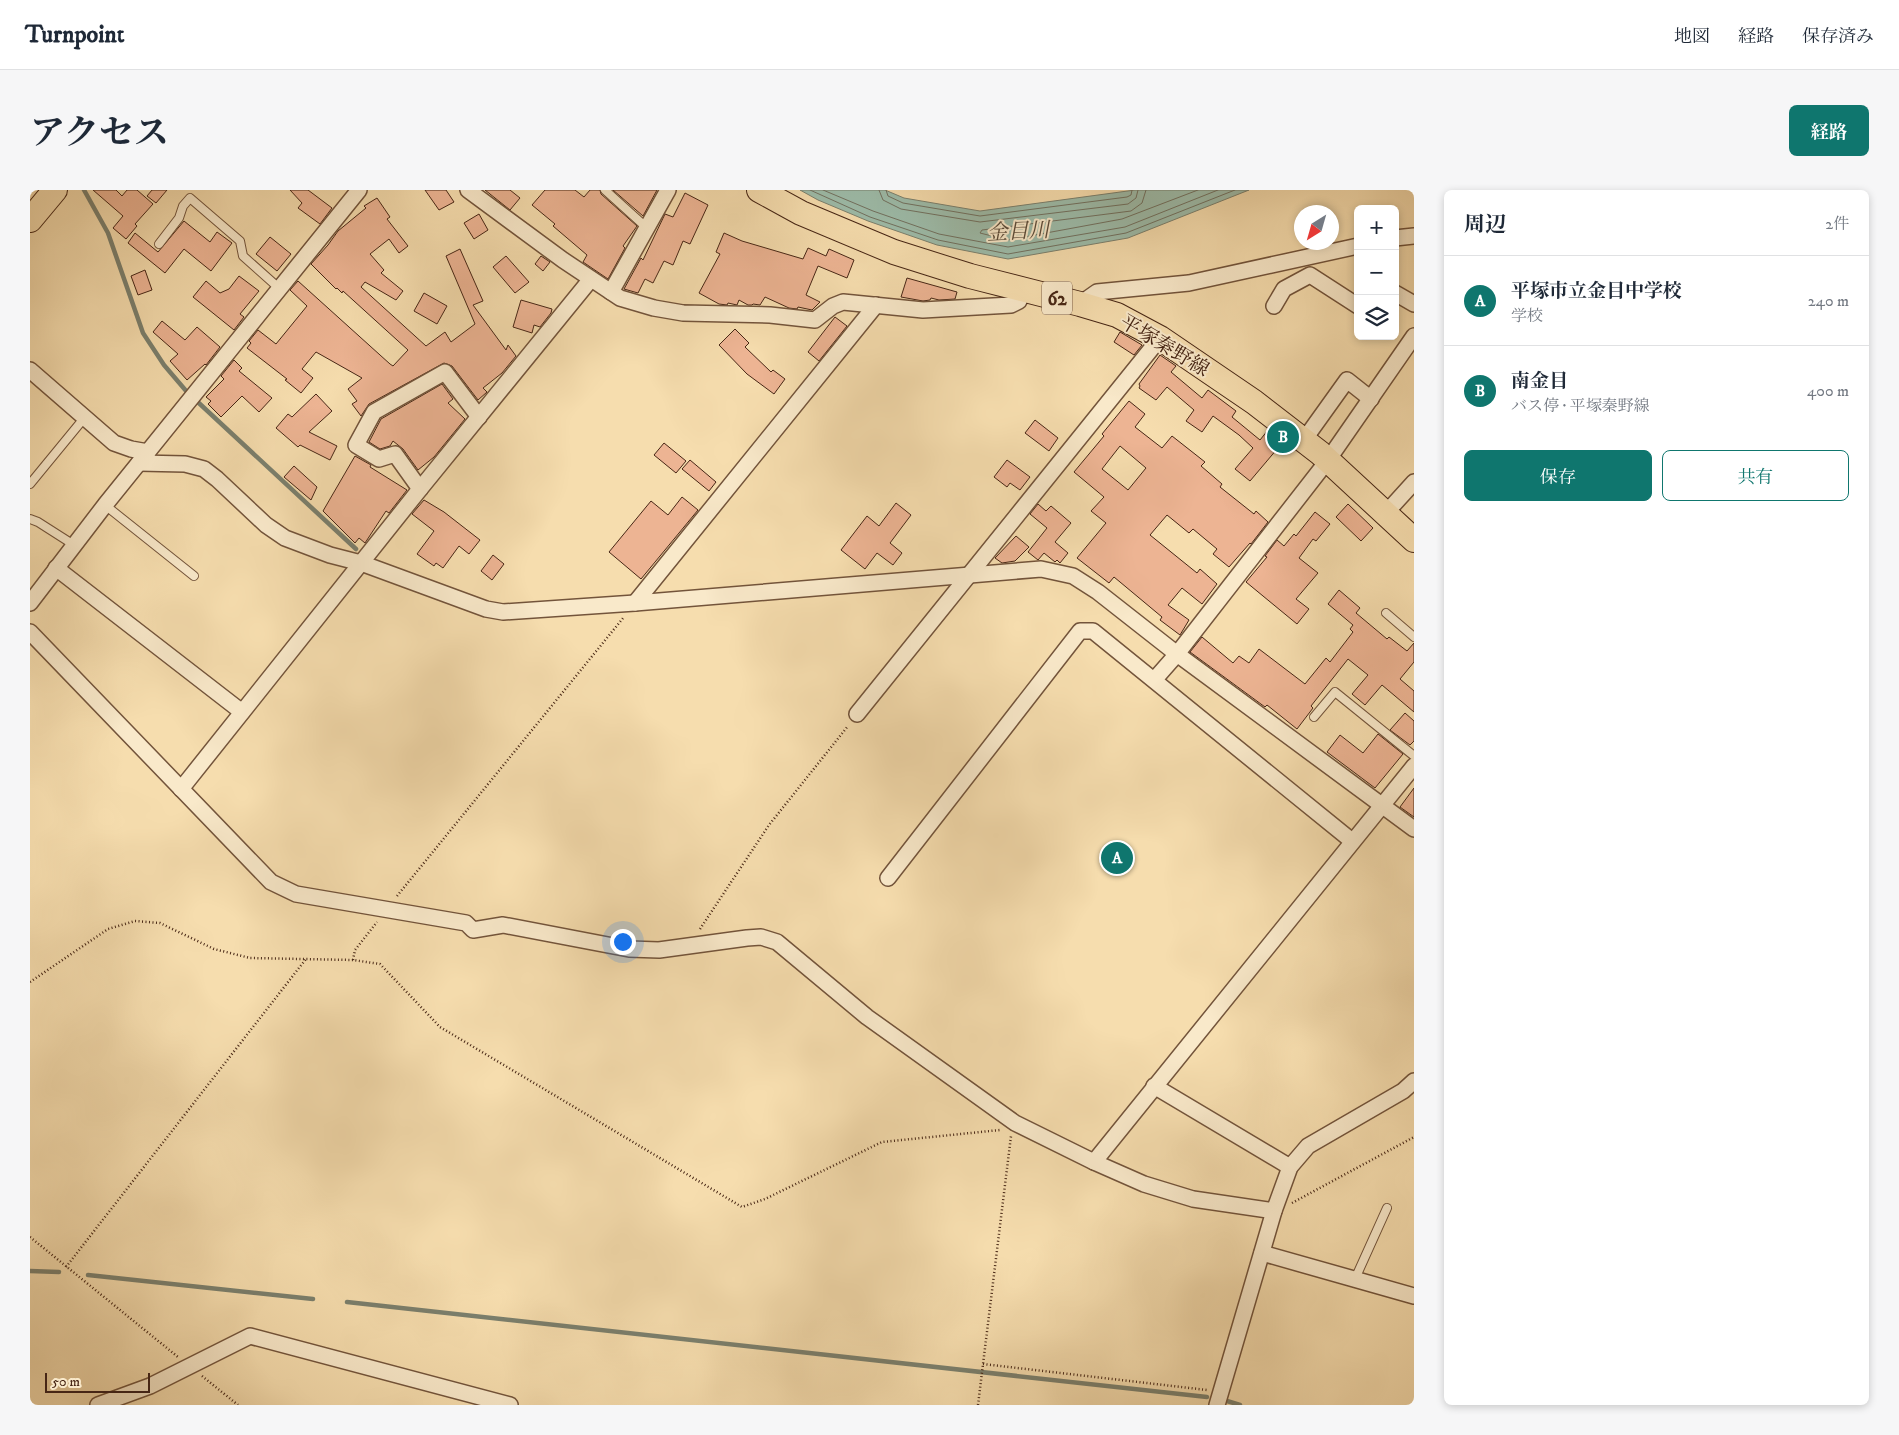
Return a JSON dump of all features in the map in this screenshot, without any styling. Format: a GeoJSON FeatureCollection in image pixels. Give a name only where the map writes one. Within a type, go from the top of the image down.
{"type":"FeatureCollection","features":[{"type":"Feature","properties":{"kind":"main road"},"geometry":{"type":"LineString","coordinates":[[30,220],[55,190]]}},
{"type":"Feature","properties":{"kind":"main road","name":"平塚秦野線"},"geometry":{"type":"LineString","coordinates":[[759,190],[801,213],[894,252],[970,276],[1069,300],[1117,315],[1160,338],[1246,396],[1328,460],[1414,540]]}},
{"type":"Feature","properties":{"kind":"street"},"geometry":{"type":"LineString","coordinates":[[33,594],[56,568],[359,190]]}},
{"type":"Feature","properties":{"kind":"street"},"geometry":{"type":"LineString","coordinates":[[468,190],[620,298],[683,314],[770,315],[815,320],[833,306],[843,302],[923,310],[1011,305],[1019,301],[1023,290]]}},
{"type":"Feature","properties":{"kind":"street"},"geometry":{"type":"LineString","coordinates":[[611,292],[668,190]]}},
{"type":"Feature","properties":{"kind":"street"},"geometry":{"type":"LineString","coordinates":[[1399,238],[1414,236]]}},
{"type":"Feature","properties":{"kind":"street"},"geometry":{"type":"LineString","coordinates":[[1069,300],[1098,292],[1189,283],[1354,247]]}},
{"type":"Feature","properties":{"kind":"street"},"geometry":{"type":"LineString","coordinates":[[1282,262],[1292,284]]}},
{"type":"Feature","properties":{"kind":"street"},"geometry":{"type":"LineString","coordinates":[[1274,306],[1284,289],[1310,275],[1354,303]]}},
{"type":"Feature","properties":{"kind":"street"},"geometry":{"type":"LineString","coordinates":[[181,788],[361,562],[591,279]]}},
{"type":"Feature","properties":{"kind":"street"},"geometry":{"type":"LineString","coordinates":[[1398,295],[1414,304]]}},
{"type":"Feature","properties":{"kind":"street"},"geometry":{"type":"LineString","coordinates":[[635,603],[876,305]]}},
{"type":"Feature","properties":{"kind":"street"},"geometry":{"type":"LineString","coordinates":[[1155,680],[1328,460],[1414,336]]}},
{"type":"Feature","properties":{"kind":"street"},"geometry":{"type":"LineString","coordinates":[[857,714],[1160,338]]}},
{"type":"Feature","properties":{"kind":"street"},"geometry":{"type":"LineString","coordinates":[[30,370],[114,443],[131,449],[144,457],[204,469],[266,525],[285,538],[330,555],[361,562],[486,609],[503,612],[635,603],[1041,569],[1072,576],[1098,592],[1177,654],[1414,829]]}},
{"type":"Feature","properties":{"kind":"street"},"geometry":{"type":"LineString","coordinates":[[420,489],[395,454],[379,459],[356,445],[374,412],[445,372],[479,417]]}},
{"type":"Feature","properties":{"kind":"street"},"geometry":{"type":"LineString","coordinates":[[1304,440],[1346,380],[1371,398]]}},
{"type":"Feature","properties":{"kind":"street"},"geometry":{"type":"LineString","coordinates":[[1385,514],[1414,482]]}},
{"type":"Feature","properties":{"kind":"street"},"geometry":{"type":"LineString","coordinates":[[56,568],[242,712]]}},
{"type":"Feature","properties":{"kind":"street"},"geometry":{"type":"LineString","coordinates":[[888,878],[1080,631],[1093,631],[1352,841]]}},
{"type":"Feature","properties":{"kind":"street"},"geometry":{"type":"LineString","coordinates":[[30,632],[271,882],[296,894],[466,922],[473,930],[503,925],[629,949],[659,950],[747,938],[761,938],[777,942],[867,1018],[1015,1123],[1144,1184],[1192,1199],[1276,1207]]}},
{"type":"Feature","properties":{"kind":"street"},"geometry":{"type":"LineString","coordinates":[[1094,1162],[1414,766]]}},
{"type":"Feature","properties":{"kind":"street"},"geometry":{"type":"LineString","coordinates":[[1219,1399],[1290,1166],[1308,1146],[1403,1090],[1414,1081]]}},
{"type":"Feature","properties":{"kind":"street"},"geometry":{"type":"LineString","coordinates":[[1154,1086],[1290,1166]]}},
{"type":"Feature","properties":{"kind":"street"},"geometry":{"type":"LineString","coordinates":[[1262,1253],[1414,1296]]}},
{"type":"Feature","properties":{"kind":"street"},"geometry":{"type":"LineString","coordinates":[[98,1405],[150,1386],[250,1336],[510,1405]]}},
{"type":"Feature","properties":{"kind":"lane"},"geometry":{"type":"LineString","coordinates":[[605,190],[647,228]]}},
{"type":"Feature","properties":{"kind":"lane"},"geometry":{"type":"LineString","coordinates":[[159,244],[179,218],[183,206],[190,198],[240,241],[243,256],[280,288]]}},
{"type":"Feature","properties":{"kind":"lane"},"geometry":{"type":"LineString","coordinates":[[30,484],[85,417]]}},
{"type":"Feature","properties":{"kind":"lane"},"geometry":{"type":"LineString","coordinates":[[105,505],[194,576]]}},
{"type":"Feature","properties":{"kind":"lane"},"geometry":{"type":"LineString","coordinates":[[30,520],[38,522],[74,545]]}},
{"type":"Feature","properties":{"kind":"lane"},"geometry":{"type":"LineString","coordinates":[[1386,613],[1414,636]]}},
{"type":"Feature","properties":{"kind":"lane"},"geometry":{"type":"LineString","coordinates":[[1314,717],[1335,692],[1414,756]]}},
{"type":"Feature","properties":{"kind":"lane"},"geometry":{"type":"LineString","coordinates":[[1355,1279],[1387,1208]]}},
{"type":"Feature","properties":{"kind":"path"},"geometry":{"type":"LineString","coordinates":[[353,960],[354,950],[635,603]]}},
{"type":"Feature","properties":{"kind":"path"},"geometry":{"type":"LineString","coordinates":[[696,945],[698,933],[769,825],[857,714]]}},
{"type":"Feature","properties":{"kind":"path"},"geometry":{"type":"LineString","coordinates":[[30,982],[108,929],[135,921],[160,923],[214,949],[250,958],[353,960],[380,964],[440,1027],[742,1207],[765,1199],[882,1142],[1002,1130]]}},
{"type":"Feature","properties":{"kind":"path"},"geometry":{"type":"LineString","coordinates":[[66,1267],[306,959]]}},
{"type":"Feature","properties":{"kind":"path"},"geometry":{"type":"LineString","coordinates":[[978,1405],[1012,1129]]}},
{"type":"Feature","properties":{"kind":"path"},"geometry":{"type":"LineString","coordinates":[[1276,1207],[1286,1206],[1414,1137]]}},
{"type":"Feature","properties":{"kind":"path"},"geometry":{"type":"LineString","coordinates":[[30,1237],[238,1405]]}},
{"type":"Feature","properties":{"kind":"path"},"geometry":{"type":"LineString","coordinates":[[983,1365],[1219,1399]]}},
{"type":"Feature","properties":{"kind":"water","name":"金目川"},"geometry":{"type":"Polygon","coordinates":[[[800,190],[885,190],[904,198],[980,211],[1135,190],[1249,190],[1128,238],[1008,259],[937,245],[868,221],[818,200],[800,190]]]}},
{"type":"Feature","properties":{"kind":"building"},"geometry":{"type":"Polygon","coordinates":[[[93,190],[116,190],[122,196],[127,190],[137,190],[153,204],[135,224],[137,226],[126,239],[113,228],[123,216],[93,190]]]}},
{"type":"Feature","properties":{"kind":"building"},"geometry":{"type":"Polygon","coordinates":[[[152,190],[167,190],[156,203],[147,196],[152,190]]]}},
{"type":"Feature","properties":{"kind":"building"},"geometry":{"type":"Polygon","coordinates":[[[290,190],[308,190],[332,208],[320,224],[298,208],[302,203],[290,190]]]}},
{"type":"Feature","properties":{"kind":"building"},"geometry":{"type":"Polygon","coordinates":[[[425,190],[446,190],[454,202],[439,210],[425,190]]]}},
{"type":"Feature","properties":{"kind":"building"},"geometry":{"type":"Polygon","coordinates":[[[485,190],[510,190],[520,198],[510,210],[485,190]]]}},
{"type":"Feature","properties":{"kind":"building"},"geometry":{"type":"Polygon","coordinates":[[[545,190],[575,190],[584,197],[590,190],[600,190],[601,194],[637,226],[623,246],[625,248],[608,279],[583,262],[587,255],[532,205],[545,190]]]}},
{"type":"Feature","properties":{"kind":"building"},"geometry":{"type":"Polygon","coordinates":[[[613,190],[657,190],[643,216],[613,190]]]}},
{"type":"Feature","properties":{"kind":"building"},"geometry":{"type":"Polygon","coordinates":[[[685,193],[708,205],[690,244],[683,241],[673,265],[664,261],[653,283],[645,279],[638,293],[624,289],[641,258],[643,260],[665,214],[673,217],[685,193]]]}},
{"type":"Feature","properties":{"kind":"building"},"geometry":{"type":"Polygon","coordinates":[[[377,198],[390,217],[387,219],[408,246],[399,253],[389,239],[370,254],[384,270],[381,273],[403,291],[396,300],[365,282],[361,287],[426,346],[445,332],[451,342],[475,324],[446,256],[460,249],[483,301],[473,305],[506,350],[508,345],[516,356],[502,373],[483,388],[487,392],[478,400],[452,366],[444,363],[369,404],[361,416],[352,404],[357,401],[348,389],[362,378],[316,352],[302,369],[313,378],[301,393],[285,380],[287,379],[247,348],[251,343],[249,341],[258,330],[276,344],[307,306],[290,290],[298,281],[393,366],[408,350],[343,291],[342,293],[336,289],[311,264],[338,231],[366,208],[364,206],[377,198]]]}},
{"type":"Feature","properties":{"kind":"building"},"geometry":{"type":"Polygon","coordinates":[[[479,214],[488,230],[474,239],[464,223],[479,214]]]}},
{"type":"Feature","properties":{"kind":"building"},"geometry":{"type":"Polygon","coordinates":[[[184,221],[210,242],[217,232],[232,243],[211,271],[184,249],[165,273],[128,243],[135,233],[158,252],[184,221]]]}},
{"type":"Feature","properties":{"kind":"building"},"geometry":{"type":"Polygon","coordinates":[[[724,233],[742,241],[803,259],[808,248],[826,256],[829,249],[854,260],[847,278],[818,266],[806,295],[820,302],[812,310],[798,307],[797,309],[789,308],[765,297],[760,305],[748,305],[739,300],[737,305],[719,304],[699,293],[720,254],[716,252],[724,233]]]}},
{"type":"Feature","properties":{"kind":"building"},"geometry":{"type":"Polygon","coordinates":[[[270,237],[291,254],[277,271],[256,254],[270,237]]]}},
{"type":"Feature","properties":{"kind":"building"},"geometry":{"type":"Polygon","coordinates":[[[506,256],[529,282],[515,293],[493,267],[506,256]]]}},
{"type":"Feature","properties":{"kind":"building"},"geometry":{"type":"Polygon","coordinates":[[[541,256],[550,262],[543,271],[535,264],[541,256]]]}},
{"type":"Feature","properties":{"kind":"building"},"geometry":{"type":"Polygon","coordinates":[[[145,270],[152,290],[138,295],[131,276],[145,270]]]}},
{"type":"Feature","properties":{"kind":"building"},"geometry":{"type":"Polygon","coordinates":[[[239,276],[259,291],[240,314],[244,317],[234,330],[193,297],[206,281],[220,293],[229,289],[239,276]]]}},
{"type":"Feature","properties":{"kind":"building"},"geometry":{"type":"Polygon","coordinates":[[[907,278],[957,292],[955,299],[939,300],[931,298],[930,300],[923,301],[901,297],[907,278]]]}},
{"type":"Feature","properties":{"kind":"building"},"geometry":{"type":"Polygon","coordinates":[[[424,293],[447,306],[437,324],[414,311],[424,293]]]}},
{"type":"Feature","properties":{"kind":"building"},"geometry":{"type":"Polygon","coordinates":[[[521,300],[552,309],[540,327],[534,325],[532,333],[513,327],[521,300]]]}},
{"type":"Feature","properties":{"kind":"building"},"geometry":{"type":"Polygon","coordinates":[[[835,317],[847,326],[819,361],[808,352],[835,317]]]}},
{"type":"Feature","properties":{"kind":"building"},"geometry":{"type":"Polygon","coordinates":[[[162,321],[185,340],[197,327],[220,347],[206,365],[187,380],[170,361],[178,354],[153,332],[162,321]]]}},
{"type":"Feature","properties":{"kind":"building"},"geometry":{"type":"Polygon","coordinates":[[[735,329],[749,343],[745,347],[771,372],[773,370],[785,379],[774,394],[747,374],[719,345],[735,329]]]}},
{"type":"Feature","properties":{"kind":"building"},"geometry":{"type":"Polygon","coordinates":[[[1120,332],[1142,345],[1134,355],[1114,342],[1120,332]]]}},
{"type":"Feature","properties":{"kind":"building"},"geometry":{"type":"Polygon","coordinates":[[[1160,355],[1176,366],[1171,372],[1202,398],[1208,390],[1236,411],[1232,417],[1260,440],[1268,430],[1283,442],[1250,481],[1235,469],[1253,448],[1239,435],[1213,416],[1202,432],[1186,421],[1194,410],[1167,387],[1156,400],[1139,388],[1139,384],[1160,355]]]}},
{"type":"Feature","properties":{"kind":"building"},"geometry":{"type":"Polygon","coordinates":[[[234,360],[242,368],[239,371],[272,398],[259,412],[242,396],[221,417],[208,404],[211,401],[206,397],[224,379],[221,376],[234,360]]]}},
{"type":"Feature","properties":{"kind":"building"},"geometry":{"type":"Polygon","coordinates":[[[442,384],[453,399],[448,403],[465,419],[434,457],[418,470],[403,449],[393,441],[390,446],[380,449],[369,442],[381,419],[442,384]]]}},
{"type":"Feature","properties":{"kind":"building"},"geometry":{"type":"Polygon","coordinates":[[[316,394],[332,411],[309,432],[337,446],[330,460],[300,445],[298,447],[276,428],[288,414],[292,417],[316,394]]]}},
{"type":"Feature","properties":{"kind":"building"},"geometry":{"type":"Polygon","coordinates":[[[1129,401],[1145,414],[1135,427],[1162,448],[1172,436],[1205,462],[1201,466],[1222,484],[1220,487],[1254,514],[1256,511],[1268,522],[1251,544],[1229,567],[1213,554],[1217,549],[1193,529],[1189,533],[1167,515],[1150,535],[1197,573],[1200,569],[1217,584],[1202,604],[1182,588],[1168,605],[1189,620],[1180,635],[1160,620],[1162,617],[1114,577],[1109,583],[1077,558],[1106,523],[1091,511],[1104,497],[1074,472],[1104,436],[1102,434],[1129,401]],[[1120,446],[1102,469],[1128,490],[1146,468],[1120,446]]]}},
{"type":"Feature","properties":{"kind":"building"},"geometry":{"type":"Polygon","coordinates":[[[1035,420],[1058,438],[1049,451],[1025,433],[1035,420]]]}},
{"type":"Feature","properties":{"kind":"building"},"geometry":{"type":"Polygon","coordinates":[[[664,443],[686,461],[676,473],[654,455],[664,443]]]}},
{"type":"Feature","properties":{"kind":"building"},"geometry":{"type":"Polygon","coordinates":[[[355,456],[407,490],[389,513],[386,511],[365,543],[359,538],[355,543],[323,511],[355,456]]]}},
{"type":"Feature","properties":{"kind":"building"},"geometry":{"type":"Polygon","coordinates":[[[690,460],[716,482],[709,491],[682,469],[690,460]]]}},
{"type":"Feature","properties":{"kind":"building"},"geometry":{"type":"Polygon","coordinates":[[[1007,460],[1030,477],[1020,490],[1010,483],[1007,487],[994,477],[1007,460]]]}},
{"type":"Feature","properties":{"kind":"building"},"geometry":{"type":"Polygon","coordinates":[[[294,466],[317,487],[311,500],[284,477],[294,466]]]}},
{"type":"Feature","properties":{"kind":"building"},"geometry":{"type":"Polygon","coordinates":[[[682,497],[698,510],[641,579],[609,552],[651,501],[668,515],[682,497]]]}},
{"type":"Feature","properties":{"kind":"building"},"geometry":{"type":"Polygon","coordinates":[[[424,500],[444,512],[480,540],[469,554],[459,546],[443,568],[436,563],[434,566],[417,554],[434,531],[412,514],[424,500]]]}},
{"type":"Feature","properties":{"kind":"building"},"geometry":{"type":"Polygon","coordinates":[[[896,503],[911,515],[890,543],[902,553],[893,565],[877,553],[865,569],[841,550],[867,516],[879,526],[896,503]]]}},
{"type":"Feature","properties":{"kind":"building"},"geometry":{"type":"Polygon","coordinates":[[[1038,504],[1046,511],[1051,506],[1071,523],[1055,542],[1068,553],[1060,563],[1057,560],[1055,562],[1044,553],[1038,560],[1028,552],[1047,528],[1030,514],[1038,504]]]}},
{"type":"Feature","properties":{"kind":"building"},"geometry":{"type":"Polygon","coordinates":[[[1348,504],[1373,528],[1361,541],[1336,517],[1348,504]]]}},
{"type":"Feature","properties":{"kind":"building"},"geometry":{"type":"Polygon","coordinates":[[[1315,512],[1330,524],[1316,541],[1313,539],[1299,558],[1318,573],[1296,599],[1309,609],[1297,624],[1246,582],[1267,557],[1265,556],[1277,540],[1284,546],[1294,534],[1296,536],[1315,512]]]}},
{"type":"Feature","properties":{"kind":"building"},"geometry":{"type":"Polygon","coordinates":[[[1016,536],[1029,547],[1015,561],[1002,563],[995,558],[1016,536]]]}},
{"type":"Feature","properties":{"kind":"building"},"geometry":{"type":"Polygon","coordinates":[[[493,555],[504,564],[492,580],[481,571],[493,555]]]}},
{"type":"Feature","properties":{"kind":"building"},"geometry":{"type":"Polygon","coordinates":[[[1339,590],[1360,608],[1356,613],[1387,639],[1389,637],[1407,651],[1414,643],[1414,662],[1400,679],[1414,691],[1414,712],[1382,685],[1365,705],[1352,694],[1368,675],[1348,659],[1311,706],[1313,708],[1297,729],[1267,705],[1265,707],[1190,652],[1202,637],[1233,663],[1239,656],[1249,663],[1259,649],[1305,684],[1326,658],[1330,662],[1353,632],[1350,629],[1353,625],[1328,604],[1339,590]]]}},
{"type":"Feature","properties":{"kind":"building"},"geometry":{"type":"Polygon","coordinates":[[[1405,713],[1414,721],[1414,741],[1410,745],[1390,730],[1405,713]]]}},
{"type":"Feature","properties":{"kind":"building"},"geometry":{"type":"Polygon","coordinates":[[[1378,734],[1403,754],[1375,788],[1327,752],[1340,735],[1363,753],[1378,734]]]}},
{"type":"Feature","properties":{"kind":"building"},"geometry":{"type":"Polygon","coordinates":[[[1414,788],[1414,817],[1400,807],[1414,788]]]}},
{"type":"Feature","properties":{"kind":"waterway"},"geometry":{"type":"LineString","coordinates":[[84,190],[108,233],[143,333],[164,365],[187,392],[356,549]]}},
{"type":"Feature","properties":{"kind":"waterway"},"geometry":{"type":"LineString","coordinates":[[30,1271],[59,1272]]}},
{"type":"Feature","properties":{"kind":"waterway"},"geometry":{"type":"LineString","coordinates":[[88,1275],[313,1299]]}},
{"type":"Feature","properties":{"kind":"waterway"},"geometry":{"type":"LineString","coordinates":[[347,1302],[1207,1397]]}},
{"type":"Feature","properties":{"kind":"waterway"},"geometry":{"type":"LineString","coordinates":[[1227,1401],[1240,1405]]}},
{"type":"Feature","properties":{"kind":"place","name":"南金目"},"geometry":{"type":"Point","coordinates":[1283,437]}},
{"type":"Feature","properties":{"kind":"place","name":"平塚市立金目中学校"},"geometry":{"type":"Point","coordinates":[1117,858]}}]}
